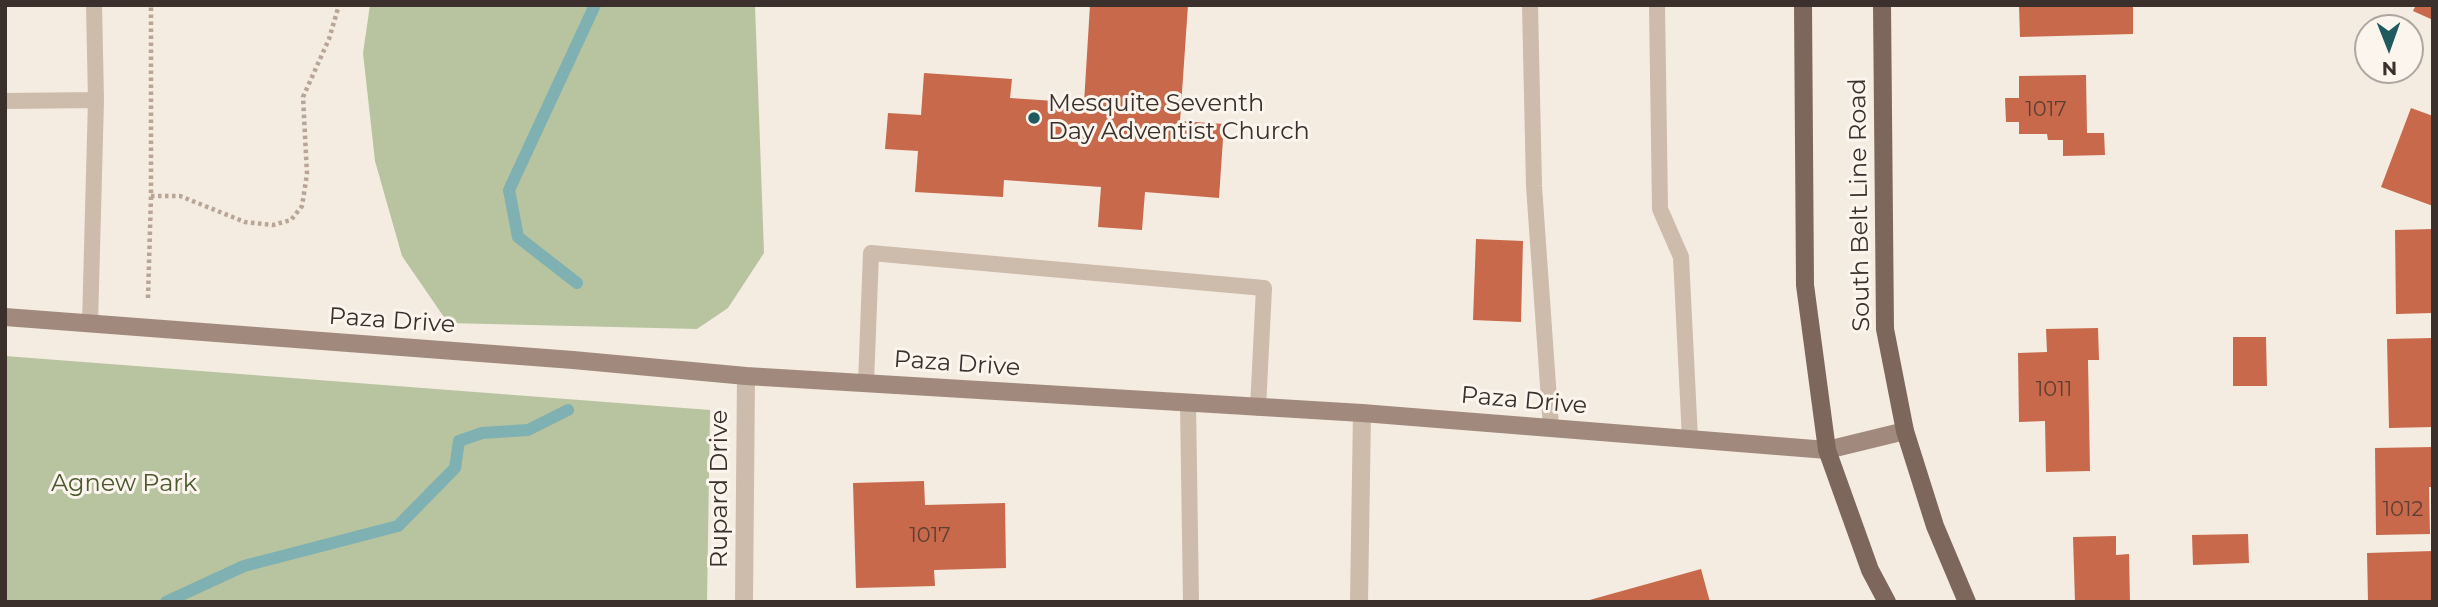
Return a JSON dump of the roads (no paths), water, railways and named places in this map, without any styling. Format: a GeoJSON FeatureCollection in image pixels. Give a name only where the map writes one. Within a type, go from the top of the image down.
{"type":"FeatureCollection","features":[{"type":"Feature","properties":{"kind":"main road","name":"South Belt Line Road"},"geometry":{"type":"LineString","coordinates":[[1802,5],[1805,285],[1827,450],[1870,570],[1887,602]]}},
{"type":"Feature","properties":{"kind":"main road","name":"South Belt Line Road"},"geometry":{"type":"LineString","coordinates":[[1882,5],[1885,330],[1905,431],[1935,526],[1967,602]]}},
{"type":"Feature","properties":{"kind":"street","name":"Paza Drive"},"geometry":{"type":"LineString","coordinates":[[5,317],[573,360],[746,376],[1362,413],[1827,450],[1905,431]]}},
{"type":"Feature","properties":{"kind":"street","name":"Rupard Drive"},"geometry":{"type":"LineString","coordinates":[[744,602],[746,376]]}},
{"type":"Feature","properties":{"kind":"street"},"geometry":{"type":"LineString","coordinates":[[1359,602],[1362,413]]}},
{"type":"Feature","properties":{"kind":"lane"},"geometry":{"type":"LineString","coordinates":[[90,323],[96,100],[94,5]]}},
{"type":"Feature","properties":{"kind":"lane"},"geometry":{"type":"LineString","coordinates":[[1530,5],[1534,186],[1550,428]]}},
{"type":"Feature","properties":{"kind":"lane"},"geometry":{"type":"LineString","coordinates":[[1657,5],[1660,209],[1681,257],[1690,439]]}},
{"type":"Feature","properties":{"kind":"lane"},"geometry":{"type":"LineString","coordinates":[[5,101],[96,100]]}},
{"type":"Feature","properties":{"kind":"lane"},"geometry":{"type":"LineString","coordinates":[[866,383],[871,253],[1264,288],[1258,408]]}},
{"type":"Feature","properties":{"kind":"lane"},"geometry":{"type":"LineString","coordinates":[[1188,404],[1191,602]]}},
{"type":"Feature","properties":{"kind":"waterway"},"geometry":{"type":"LineString","coordinates":[[577,283],[518,237],[509,190],[595,5]]}},
{"type":"Feature","properties":{"kind":"waterway"},"geometry":{"type":"LineString","coordinates":[[166,602],[244,566],[398,526],[455,468],[459,441],[482,433],[528,430],[568,410]]}},
{"type":"Feature","properties":{"kind":"place","name":"Mesquite Seventh Day Adventist Church"},"geometry":{"type":"Point","coordinates":[1034,118]}},
{"type":"Feature","properties":{"kind":"park label","name":"Agnew Park"},"geometry":{"type":"Point","coordinates":[124,484]}}]}
